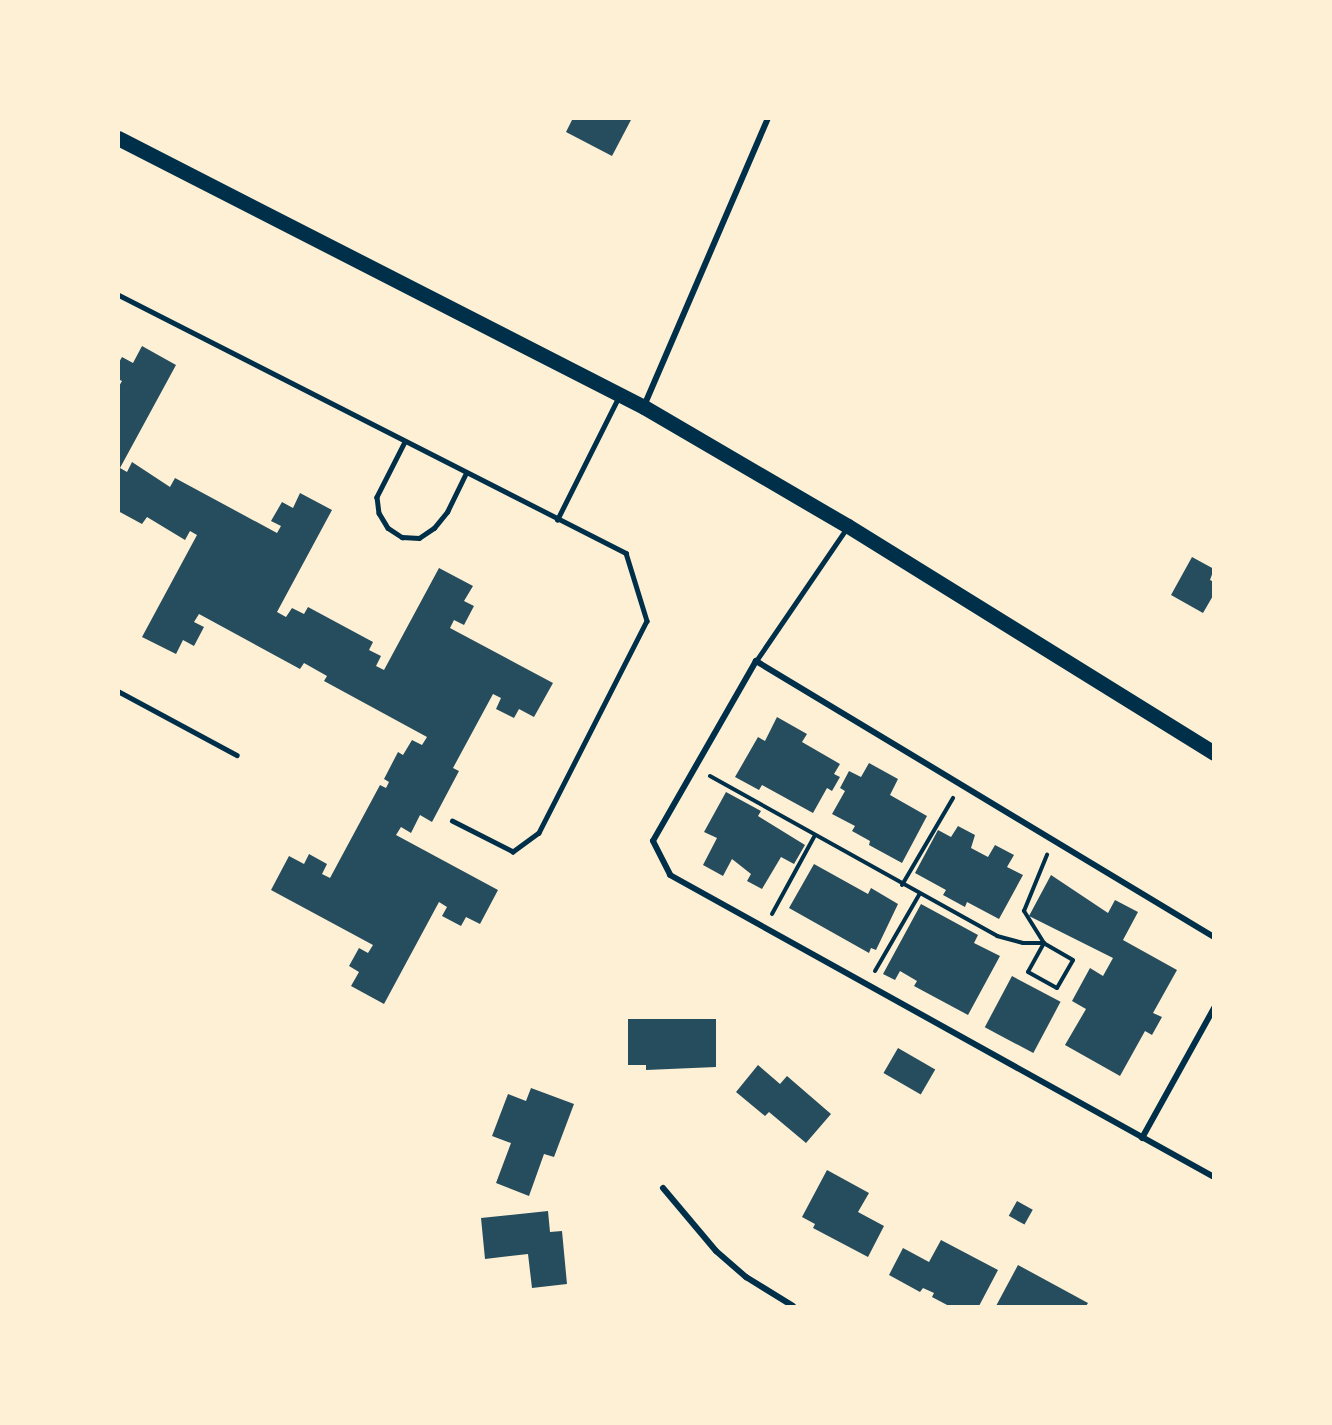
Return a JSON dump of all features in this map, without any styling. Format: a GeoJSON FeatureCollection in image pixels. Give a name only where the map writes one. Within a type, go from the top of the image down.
{"type":"FeatureCollection","features":[{"type":"Feature","properties":{"kind":"main road"},"geometry":{"type":"LineString","coordinates":[[118,138],[644,406],[848,526],[1214,753]]}},
{"type":"Feature","properties":{"kind":"street"},"geometry":{"type":"LineString","coordinates":[[644,406],[768,118]]}},
{"type":"Feature","properties":{"kind":"street"},"geometry":{"type":"LineString","coordinates":[[1214,937],[1055,838],[756,661],[653,841],[670,875],[1214,1178]]}},
{"type":"Feature","properties":{"kind":"street"},"geometry":{"type":"LineString","coordinates":[[1142,1138],[1214,1008]]}},
{"type":"Feature","properties":{"kind":"street"},"geometry":{"type":"LineString","coordinates":[[663,1188],[716,1251],[746,1277],[793,1306]]}},
{"type":"Feature","properties":{"kind":"lane"},"geometry":{"type":"LineString","coordinates":[[119,295],[557,520],[626,553],[647,621],[539,833],[513,852],[452,821]]}},
{"type":"Feature","properties":{"kind":"lane"},"geometry":{"type":"LineString","coordinates":[[557,520],[620,394]]}},
{"type":"Feature","properties":{"kind":"lane"},"geometry":{"type":"LineString","coordinates":[[405,442],[377,497],[379,513],[388,528],[402,537],[419,538],[434,528],[447,512],[466,473]]}},
{"type":"Feature","properties":{"kind":"lane"},"geometry":{"type":"LineString","coordinates":[[756,661],[848,526]]}},
{"type":"Feature","properties":{"kind":"lane"},"geometry":{"type":"LineString","coordinates":[[118,691],[237,755]]}},
{"type":"Feature","properties":{"kind":"path"},"geometry":{"type":"LineString","coordinates":[[695,768],[793,820],[814,837],[997,936],[1023,944],[1044,943]]}},
{"type":"Feature","properties":{"kind":"path"},"geometry":{"type":"LineString","coordinates":[[902,885],[962,783]]}},
{"type":"Feature","properties":{"kind":"path"},"geometry":{"type":"LineString","coordinates":[[764,927],[814,837]]}},
{"type":"Feature","properties":{"kind":"path"},"geometry":{"type":"LineString","coordinates":[[1044,943],[1028,972],[1057,988],[1073,960],[1044,943],[1024,911],[1032,884],[1055,838]]}},
{"type":"Feature","properties":{"kind":"path"},"geometry":{"type":"LineString","coordinates":[[875,972],[919,895]]}},
{"type":"Feature","properties":{"kind":"building"},"geometry":{"type":"Polygon","coordinates":[[[573,118],[632,118],[612,156],[566,132],[573,118]]]}},
{"type":"Feature","properties":{"kind":"building"},"geometry":{"type":"Polygon","coordinates":[[[142,346],[176,365],[120,468],[127,472],[132,462],[170,487],[175,478],[277,533],[281,526],[271,521],[282,502],[293,508],[300,493],[332,510],[277,612],[286,617],[292,608],[304,614],[308,607],[373,642],[369,650],[381,656],[376,666],[384,670],[439,568],[473,586],[464,601],[474,606],[464,625],[454,620],[450,628],[553,683],[534,717],[519,709],[514,718],[496,709],[501,698],[493,694],[453,768],[459,771],[432,822],[420,815],[411,833],[401,827],[396,835],[498,890],[480,924],[466,917],[461,926],[442,916],[447,907],[439,902],[384,1004],[351,986],[359,972],[349,966],[359,948],[368,953],[373,945],[271,890],[289,856],[304,864],[309,854],[327,864],[322,874],[330,878],[380,785],[386,788],[389,782],[384,779],[398,752],[403,755],[412,740],[422,745],[427,737],[324,681],[327,676],[304,663],[300,669],[199,614],[194,622],[204,627],[194,646],[183,640],[176,654],[142,637],[197,535],[190,531],[185,540],[147,517],[142,524],[118,511],[118,388],[122,381],[118,379],[118,364],[122,357],[133,363],[142,346]]]}},
{"type":"Feature","properties":{"kind":"building"},"geometry":{"type":"Polygon","coordinates":[[[1192,557],[1214,569],[1210,580],[1214,582],[1214,594],[1203,613],[1171,595],[1192,557]]]}},
{"type":"Feature","properties":{"kind":"building"},"geometry":{"type":"Polygon","coordinates":[[[777,717],[807,734],[802,742],[840,764],[834,774],[840,777],[832,791],[827,788],[813,813],[762,785],[759,790],[735,777],[758,737],[765,741],[777,717]]]}},
{"type":"Feature","properties":{"kind":"building"},"geometry":{"type":"Polygon","coordinates":[[[869,763],[898,779],[890,795],[927,816],[902,863],[869,845],[870,841],[852,831],[855,826],[832,814],[845,791],[840,788],[849,771],[861,777],[869,763]]]}},
{"type":"Feature","properties":{"kind":"building"},"geometry":{"type":"Polygon","coordinates":[[[726,792],[761,811],[758,816],[805,845],[794,864],[781,857],[762,889],[747,881],[751,874],[732,859],[723,876],[703,865],[717,838],[704,832],[726,792]]]}},
{"type":"Feature","properties":{"kind":"building"},"geometry":{"type":"Polygon","coordinates":[[[958,826],[975,835],[971,848],[988,857],[995,845],[1014,855],[1007,867],[1023,875],[999,919],[967,902],[965,907],[943,895],[946,890],[915,873],[938,830],[951,837],[958,826]]]}},
{"type":"Feature","properties":{"kind":"building"},"geometry":{"type":"Polygon","coordinates":[[[814,864],[868,894],[871,888],[898,904],[876,950],[871,948],[869,953],[789,908],[814,864]]]}},
{"type":"Feature","properties":{"kind":"building"},"geometry":{"type":"Polygon","coordinates":[[[1051,875],[1108,913],[1115,900],[1138,912],[1123,940],[1177,970],[1153,1013],[1162,1017],[1152,1035],[1145,1031],[1120,1076],[1065,1045],[1086,1009],[1072,1001],[1090,968],[1103,976],[1113,958],[1029,916],[1051,875]]]}},
{"type":"Feature","properties":{"kind":"building"},"geometry":{"type":"Polygon","coordinates":[[[921,904],[978,935],[974,943],[1000,956],[968,1015],[914,986],[917,981],[900,971],[895,980],[883,974],[921,904]]]}},
{"type":"Feature","properties":{"kind":"building"},"geometry":{"type":"Polygon","coordinates":[[[1012,976],[1061,1002],[1033,1053],[985,1027],[1012,976]]]}},
{"type":"Feature","properties":{"kind":"building"},"geometry":{"type":"Polygon","coordinates":[[[628,1019],[716,1019],[716,1067],[646,1070],[646,1065],[628,1065],[628,1019]]]}},
{"type":"Feature","properties":{"kind":"building"},"geometry":{"type":"Polygon","coordinates":[[[898,1048],[935,1070],[921,1095],[884,1073],[898,1048]]]}},
{"type":"Feature","properties":{"kind":"building"},"geometry":{"type":"Polygon","coordinates":[[[758,1065],[780,1084],[787,1076],[831,1114],[806,1143],[769,1112],[765,1116],[736,1092],[758,1065]]]}},
{"type":"Feature","properties":{"kind":"building"},"geometry":{"type":"Polygon","coordinates":[[[531,1088],[574,1104],[554,1157],[544,1154],[529,1196],[496,1183],[511,1143],[492,1136],[508,1094],[526,1101],[531,1088]]]}},
{"type":"Feature","properties":{"kind":"building"},"geometry":{"type":"Polygon","coordinates":[[[827,1170],[869,1193],[858,1212],[884,1226],[868,1257],[813,1228],[815,1224],[802,1217],[827,1170]]]}},
{"type":"Feature","properties":{"kind":"building"},"geometry":{"type":"Polygon","coordinates":[[[1017,1201],[1033,1210],[1025,1225],[1009,1216],[1017,1201]]]}},
{"type":"Feature","properties":{"kind":"building"},"geometry":{"type":"Polygon","coordinates":[[[548,1211],[550,1232],[562,1231],[567,1284],[532,1288],[528,1254],[485,1259],[481,1218],[548,1211]]]}},
{"type":"Feature","properties":{"kind":"building"},"geometry":{"type":"Polygon","coordinates":[[[941,1240],[998,1270],[979,1306],[949,1306],[932,1297],[934,1293],[923,1288],[920,1292],[889,1275],[903,1248],[929,1262],[941,1240]]]}},
{"type":"Feature","properties":{"kind":"building"},"geometry":{"type":"Polygon","coordinates":[[[1018,1265],[1088,1303],[1086,1306],[996,1306],[1018,1265]]]}}]}
